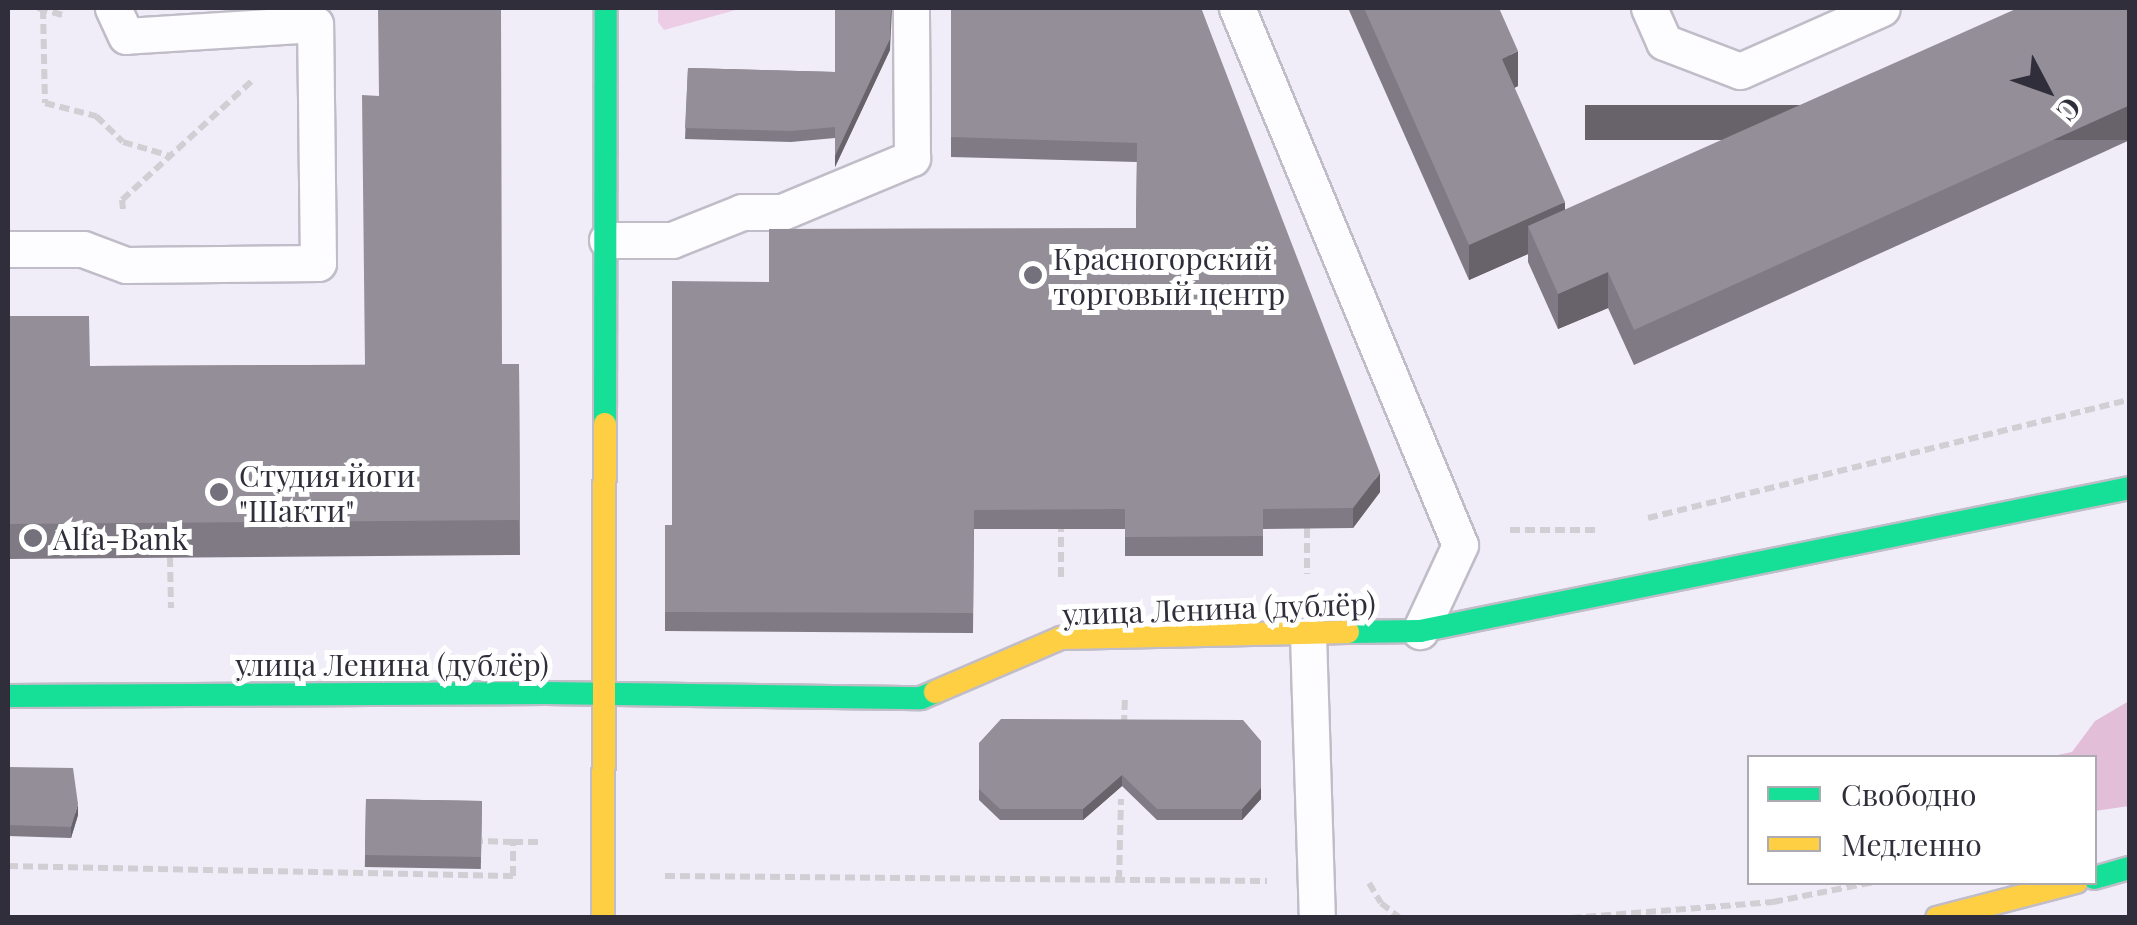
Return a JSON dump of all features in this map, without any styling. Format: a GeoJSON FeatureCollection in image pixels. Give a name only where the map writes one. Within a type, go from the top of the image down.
{"type":"FeatureCollection","features":[{"type":"Feature","properties":{"kind":"street"},"geometry":{"type":"LineString","coordinates":[[603,918],[607,693],[606,8]]}},
{"type":"Feature","properties":{"kind":"street","name":"улица Ленина (дублёр)"},"geometry":{"type":"LineString","coordinates":[[8,696],[607,693],[922,698],[1061,638],[1420,631],[2130,488]]}},
{"type":"Feature","properties":{"kind":"street"},"geometry":{"type":"LineString","coordinates":[[2097,877],[2130,868]]}},
{"type":"Feature","properties":{"kind":"street"},"geometry":{"type":"LineString","coordinates":[[1937,918],[2064,885]]}},
{"type":"Feature","properties":{"kind":"lane"},"geometry":{"type":"LineString","coordinates":[[8,250],[83,248],[126,265],[318,263],[316,24],[126,36],[113,8]]}},
{"type":"Feature","properties":{"kind":"lane"},"geometry":{"type":"LineString","coordinates":[[607,240],[672,240],[742,212],[782,212],[912,158],[911,8]]}},
{"type":"Feature","properties":{"kind":"lane"},"geometry":{"type":"LineString","coordinates":[[1237,8],[1460,545],[1420,631]]}},
{"type":"Feature","properties":{"kind":"lane"},"geometry":{"type":"LineString","coordinates":[[1649,8],[1664,42],[1740,71],[1882,8]]}},
{"type":"Feature","properties":{"kind":"lane"},"geometry":{"type":"LineString","coordinates":[[1308,635],[1316,918]]}},
{"type":"Feature","properties":{"kind":"path"},"geometry":{"type":"LineString","coordinates":[[43,9],[45,103],[96,116],[123,142],[170,156]]}},
{"type":"Feature","properties":{"kind":"path"},"geometry":{"type":"LineString","coordinates":[[126,265],[122,200],[316,24]]}},
{"type":"Feature","properties":{"kind":"path"},"geometry":{"type":"LineString","coordinates":[[1638,520],[2130,400]]}},
{"type":"Feature","properties":{"kind":"path"},"geometry":{"type":"LineString","coordinates":[[1494,530],[1600,530]]}},
{"type":"Feature","properties":{"kind":"path"},"geometry":{"type":"LineString","coordinates":[[170,557],[171,608]]}},
{"type":"Feature","properties":{"kind":"path"},"geometry":{"type":"LineString","coordinates":[[1119,880],[1121,799]]}},
{"type":"Feature","properties":{"kind":"path"},"geometry":{"type":"LineString","coordinates":[[482,840],[605,843],[656,876],[1369,882],[1381,903],[1400,918]]}},
{"type":"Feature","properties":{"kind":"path"},"geometry":{"type":"LineString","coordinates":[[8,866],[513,876],[514,842]]}},
{"type":"Feature","properties":{"kind":"path"},"geometry":{"type":"LineString","coordinates":[[1571,918],[1773,902],[1859,885]]}},
{"type":"Feature","properties":{"kind":"shaded area"},"geometry":{"type":"Polygon","coordinates":[[[658,8],[743,8],[664,30],[658,22],[658,8]]]}},
{"type":"Feature","properties":{"kind":"shaded area"},"geometry":{"type":"Polygon","coordinates":[[[2129,701],[2129,806],[2097,811],[2097,755],[2058,755],[2072,752],[2095,721],[2129,701]]]}},
{"type":"Feature","properties":{"kind":"building"},"geometry":{"type":"Polygon","coordinates":[[[378,8],[501,8],[502,364],[519,364],[520,520],[8,524],[8,316],[89,316],[90,366],[365,365],[362,95],[379,96],[378,8]]]}},
{"type":"Feature","properties":{"kind":"building"},"geometry":{"type":"Polygon","coordinates":[[[835,8],[891,8],[890,39],[835,156],[835,127],[791,131],[685,128],[688,68],[835,72],[835,8]]]}},
{"type":"Feature","properties":{"kind":"building","name":"Красногорский торговый центр"},"geometry":{"type":"Polygon","coordinates":[[[951,8],[1201,8],[1380,473],[1353,508],[1263,509],[1263,536],[1125,537],[1125,509],[974,510],[973,613],[665,612],[665,525],[672,525],[672,281],[769,282],[769,229],[1136,228],[1137,143],[951,137],[951,8]]]}},
{"type":"Feature","properties":{"kind":"building"},"geometry":{"type":"Polygon","coordinates":[[[1364,8],[1499,8],[1518,51],[1502,59],[1565,202],[1469,245],[1364,8]]]}},
{"type":"Feature","properties":{"kind":"building"},"geometry":{"type":"Polygon","coordinates":[[[2018,8],[2130,8],[2130,105],[1634,330],[1608,272],[1558,294],[1528,226],[2018,8]]]}},
{"type":"Feature","properties":{"kind":"building"},"geometry":{"type":"Polygon","coordinates":[[[1001,719],[1243,720],[1261,741],[1261,788],[1242,809],[1157,809],[1122,775],[1083,809],[1000,809],[979,789],[979,743],[1001,719]]]}},
{"type":"Feature","properties":{"kind":"building"},"geometry":{"type":"Polygon","coordinates":[[[8,767],[73,768],[78,804],[71,827],[8,825],[8,767]]]}},
{"type":"Feature","properties":{"kind":"building"},"geometry":{"type":"Polygon","coordinates":[[[366,799],[482,801],[481,857],[365,855],[366,799]]]}},
{"type":"Feature","properties":{"kind":"traffic: fast"},"geometry":{"type":"LineString","coordinates":[[605,424],[606,8]]}},
{"type":"Feature","properties":{"kind":"traffic: fast"},"geometry":{"type":"LineString","coordinates":[[1348,632],[1420,631],[2130,488]]}},
{"type":"Feature","properties":{"kind":"traffic: fast"},"geometry":{"type":"LineString","coordinates":[[8,696],[546,693],[921,698],[935,692]]}},
{"type":"Feature","properties":{"kind":"traffic: fast"},"geometry":{"type":"LineString","coordinates":[[2097,877],[2130,868]]}},
{"type":"Feature","properties":{"kind":"traffic: slow"},"geometry":{"type":"LineString","coordinates":[[603,918],[605,424]]}},
{"type":"Feature","properties":{"kind":"traffic: slow"},"geometry":{"type":"LineString","coordinates":[[935,692],[1061,638],[1348,632]]}},
{"type":"Feature","properties":{"kind":"traffic: slow"},"geometry":{"type":"LineString","coordinates":[[1937,918],[2064,885]]}},
{"type":"Feature","properties":{"kind":"place","name":"Красногорский торговый центр"},"geometry":{"type":"Point","coordinates":[1033,275]}},
{"type":"Feature","properties":{"kind":"place","name":"Студия йоги \"Шакти\""},"geometry":{"type":"Point","coordinates":[219,492]}},
{"type":"Feature","properties":{"kind":"place","name":"Alfa-Bank"},"geometry":{"type":"Point","coordinates":[33,538]}}]}
